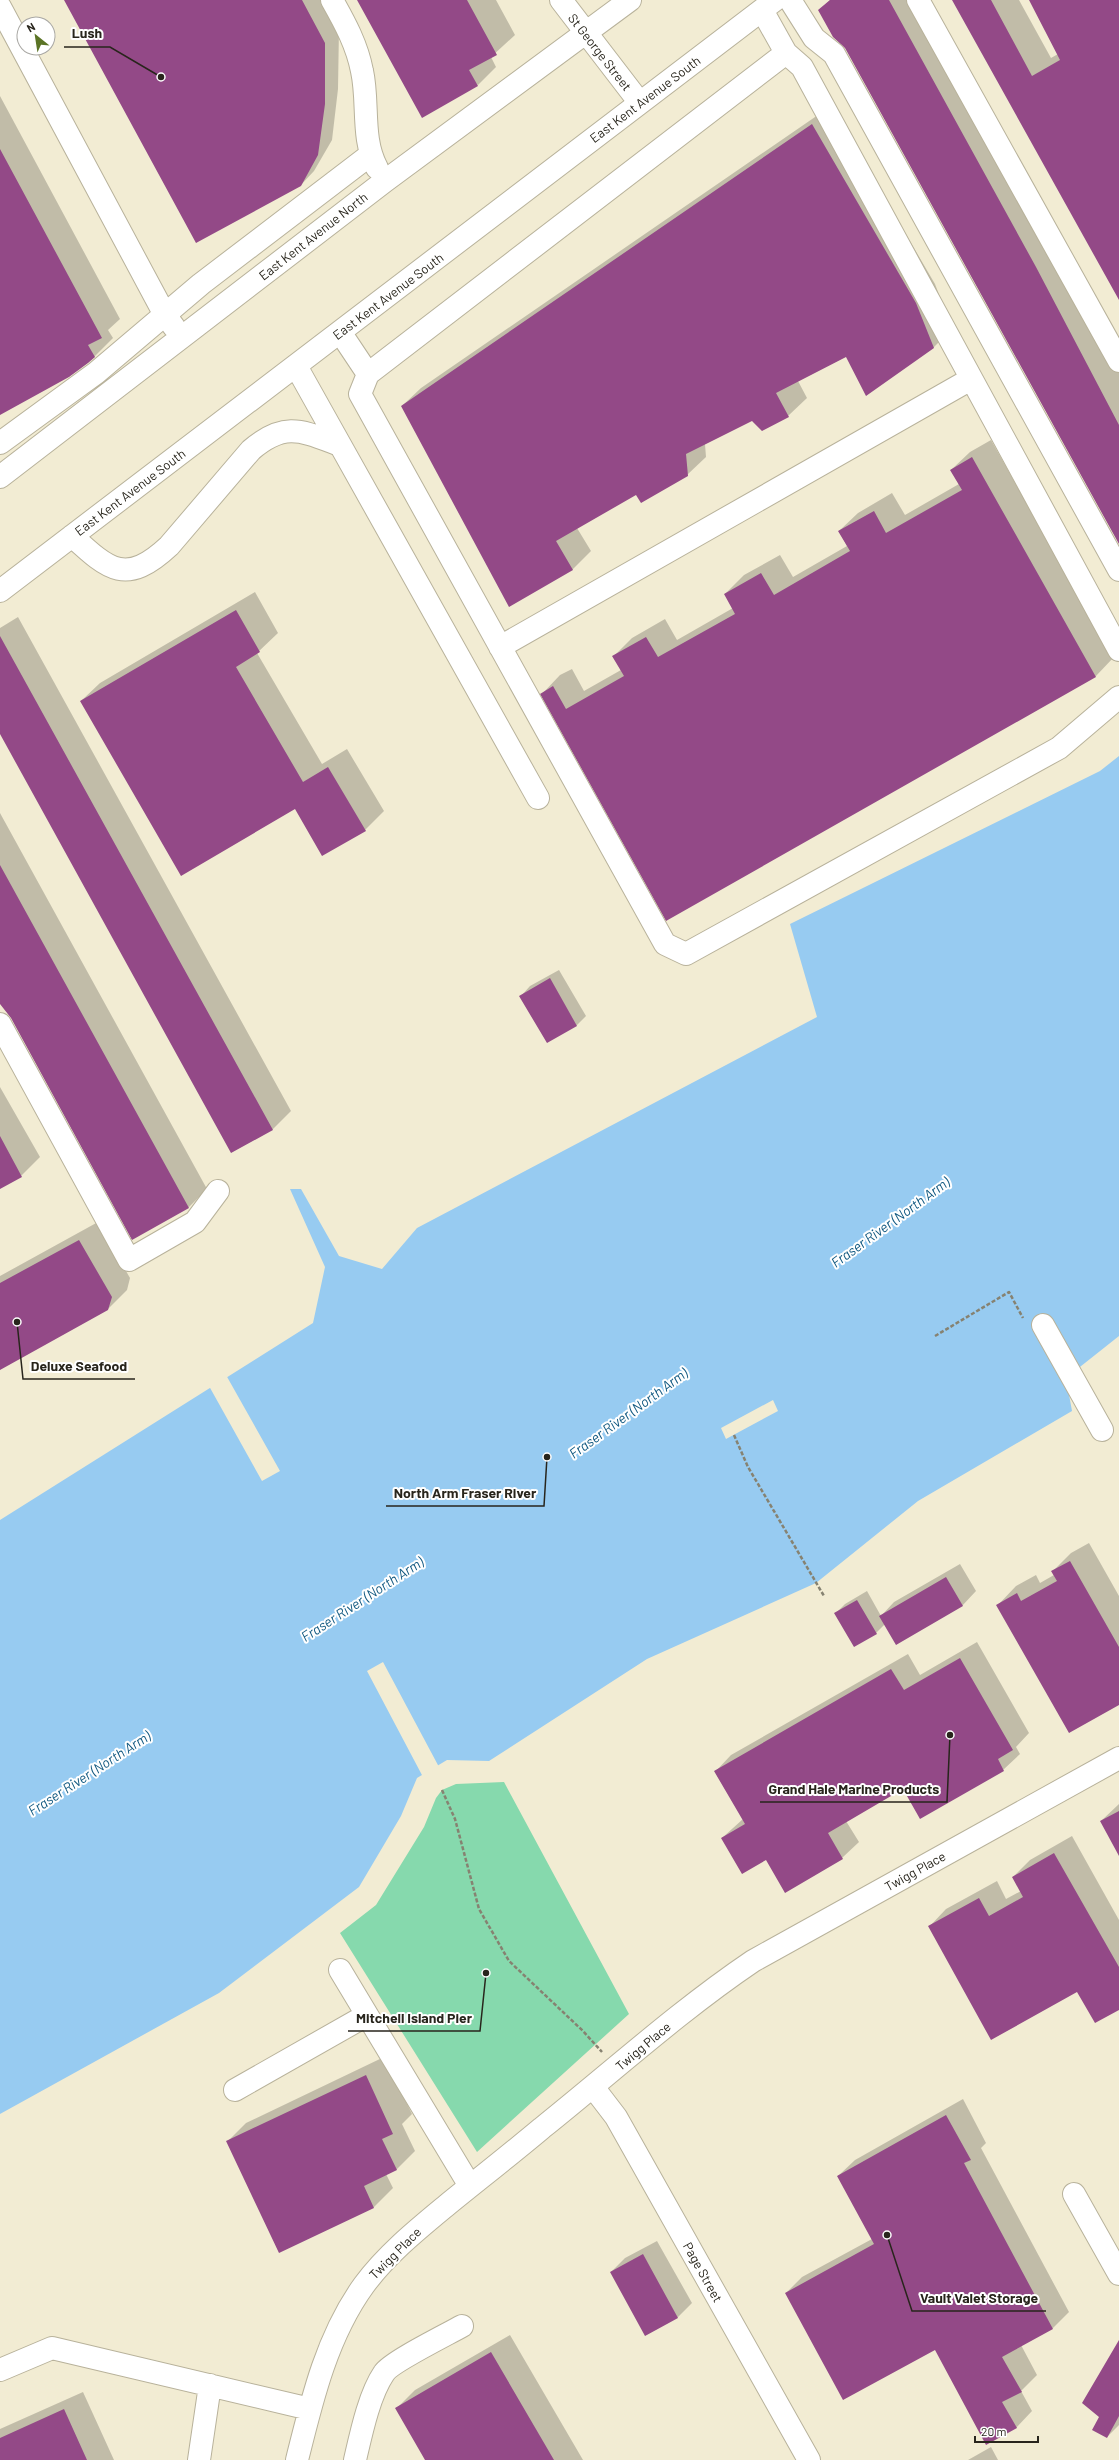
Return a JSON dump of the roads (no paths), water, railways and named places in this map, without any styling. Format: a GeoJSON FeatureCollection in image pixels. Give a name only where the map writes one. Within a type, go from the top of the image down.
{"type":"FeatureCollection","features":[{"type":"Feature","properties":{"kind":"street"},"geometry":{"type":"LineString","coordinates":[[332,0],[354,40],[363,72],[370,155],[385,181]]}},
{"type":"Feature","properties":{"kind":"street","name":"St George Street"},"geometry":{"type":"LineString","coordinates":[[561,0],[640,103]]}},
{"type":"Feature","properties":{"kind":"street","name":"East Kent Avenue North"},"geometry":{"type":"LineString","coordinates":[[0,477],[385,181],[586,34],[630,0]]}},
{"type":"Feature","properties":{"kind":"street"},"geometry":{"type":"LineString","coordinates":[[790,0],[814,38],[834,54],[1119,570]]}},
{"type":"Feature","properties":{"kind":"street"},"geometry":{"type":"LineString","coordinates":[[918,0],[1119,362]]}},
{"type":"Feature","properties":{"kind":"street"},"geometry":{"type":"LineString","coordinates":[[769,5],[786,53],[802,67],[1119,650]]}},
{"type":"Feature","properties":{"kind":"street","name":"East Kent Avenue South"},"geometry":{"type":"LineString","coordinates":[[0,591],[769,5]]}},
{"type":"Feature","properties":{"kind":"street"},"geometry":{"type":"LineString","coordinates":[[0,7],[165,316],[183,337]]}},
{"type":"Feature","properties":{"kind":"street"},"geometry":{"type":"LineString","coordinates":[[786,53],[368,374],[360,394],[665,944],[686,954],[1059,748],[1119,697]]}},
{"type":"Feature","properties":{"kind":"street"},"geometry":{"type":"LineString","coordinates":[[0,443],[96,373],[201,284],[370,155]]}},
{"type":"Feature","properties":{"kind":"street"},"geometry":{"type":"LineString","coordinates":[[340,332],[368,374]]}},
{"type":"Feature","properties":{"kind":"street"},"geometry":{"type":"LineString","coordinates":[[296,366],[538,798]]}},
{"type":"Feature","properties":{"kind":"street"},"geometry":{"type":"LineString","coordinates":[[500,647],[971,379]]}},
{"type":"Feature","properties":{"kind":"street"},"geometry":{"type":"LineString","coordinates":[[72,536],[111,568],[126,570],[139,568],[155,559],[169,546],[251,450],[264,439],[275,433],[288,431],[307,433],[340,445]]}},
{"type":"Feature","properties":{"kind":"street"},"geometry":{"type":"LineString","coordinates":[[0,1024],[129,1260],[194,1222],[218,1191]]}},
{"type":"Feature","properties":{"kind":"street"},"geometry":{"type":"LineString","coordinates":[[1033,1322],[1102,1430]]}},
{"type":"Feature","properties":{"kind":"street","name":"Twigg Place"},"geometry":{"type":"LineString","coordinates":[[297,2460],[310,2409],[332,2343],[347,2311],[365,2284],[384,2262],[421,2226],[706,1994],[753,1961],[1119,1758]]}},
{"type":"Feature","properties":{"kind":"street"},"geometry":{"type":"LineString","coordinates":[[340,1970],[470,2186]]}},
{"type":"Feature","properties":{"kind":"street"},"geometry":{"type":"LineString","coordinates":[[235,2090],[367,2015]]}},
{"type":"Feature","properties":{"kind":"street","name":"Page Street"},"geometry":{"type":"LineString","coordinates":[[593,2087],[616,2117],[809,2460]]}},
{"type":"Feature","properties":{"kind":"street"},"geometry":{"type":"LineString","coordinates":[[1074,2194],[1119,2274]]}},
{"type":"Feature","properties":{"kind":"street"},"geometry":{"type":"LineString","coordinates":[[355,2460],[366,2415],[384,2372],[421,2348],[462,2326]]}},
{"type":"Feature","properties":{"kind":"street"},"geometry":{"type":"LineString","coordinates":[[0,2370],[52,2348],[310,2409]]}},
{"type":"Feature","properties":{"kind":"street"},"geometry":{"type":"LineString","coordinates":[[199,2460],[210,2385]]}},
{"type":"Feature","properties":{"kind":"water","name":"Fraser River (North Arm)"},"geometry":{"type":"Polygon","coordinates":[[[1119,756],[1119,1336],[1066,1378],[1072,1411],[918,1501],[816,1583],[647,1659],[489,1761],[447,1760],[417,1778],[401,1816],[359,1887],[219,1993],[0,2114],[0,1520],[313,1323],[325,1267],[290,1189],[301,1189],[339,1256],[382,1269],[417,1228],[817,1017],[790,924],[1100,771],[1119,756]]]}},
{"type":"Feature","properties":{"kind":"place","name":"Lush"},"geometry":{"type":"Point","coordinates":[161,77]}},
{"type":"Feature","properties":{"kind":"place","name":"Deluxe Seafood"},"geometry":{"type":"Point","coordinates":[17,1322]}},
{"type":"Feature","properties":{"kind":"place","name":"North Arm Fraser River"},"geometry":{"type":"Point","coordinates":[547,1457]}},
{"type":"Feature","properties":{"kind":"place","name":"Grand Hale Marine Products"},"geometry":{"type":"Point","coordinates":[950,1735]}},
{"type":"Feature","properties":{"kind":"place","name":"Mitchell Island Pier"},"geometry":{"type":"Point","coordinates":[486,1973]}},
{"type":"Feature","properties":{"kind":"place","name":"Vault Valet Storage"},"geometry":{"type":"Point","coordinates":[887,2235]}}]}
